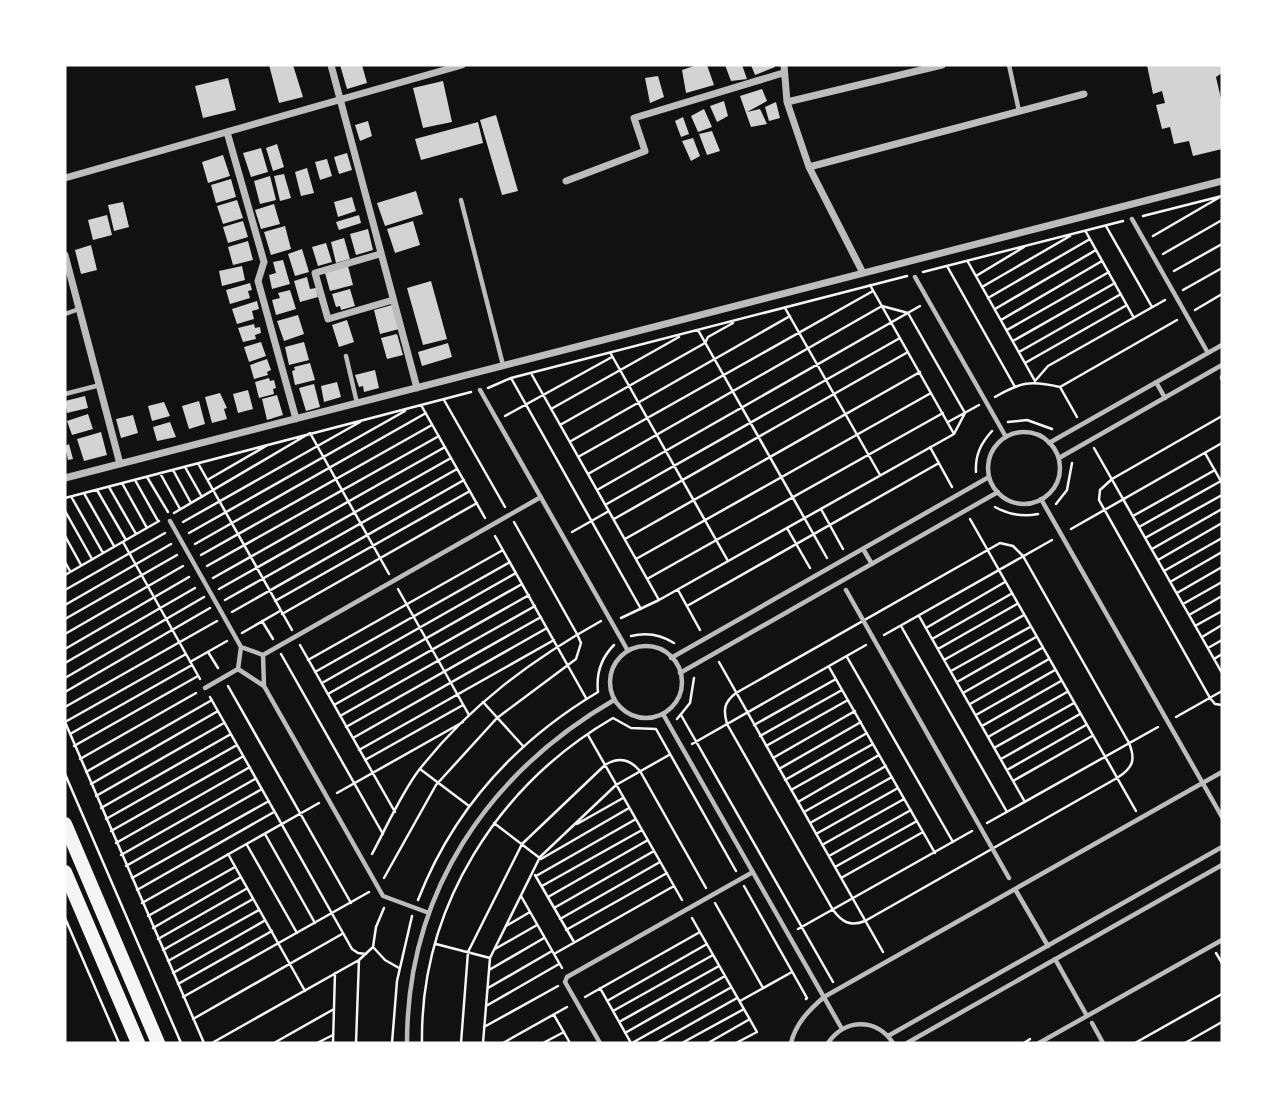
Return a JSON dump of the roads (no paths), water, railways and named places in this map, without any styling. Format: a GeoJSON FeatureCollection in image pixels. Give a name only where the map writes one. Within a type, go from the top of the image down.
{"type":"FeatureCollection","features":[{"type":"Feature","properties":{"kind":"main road"},"geometry":{"type":"LineString","coordinates":[[65,824],[158,1043]]}},
{"type":"Feature","properties":{"kind":"main road"},"geometry":{"type":"LineString","coordinates":[[65,872],[138,1043]]}},
{"type":"Feature","properties":{"kind":"street"},"geometry":{"type":"LineString","coordinates":[[331,65],[417,388]]}},
{"type":"Feature","properties":{"kind":"street"},"geometry":{"type":"LineString","coordinates":[[65,178],[462,65]]}},
{"type":"Feature","properties":{"kind":"street"},"geometry":{"type":"LineString","coordinates":[[787,102],[942,65]]}},
{"type":"Feature","properties":{"kind":"street"},"geometry":{"type":"LineString","coordinates":[[566,181],[645,151],[634,118],[784,69],[787,102],[809,167],[863,273]]}},
{"type":"Feature","properties":{"kind":"street"},"geometry":{"type":"LineString","coordinates":[[809,167],[1084,94]]}},
{"type":"Feature","properties":{"kind":"street"},"geometry":{"type":"LineString","coordinates":[[227,132],[264,262],[258,281],[296,419]]}},
{"type":"Feature","properties":{"kind":"street"},"geometry":{"type":"LineString","coordinates":[[65,477],[1222,181]]}},
{"type":"Feature","properties":{"kind":"street"},"geometry":{"type":"LineString","coordinates":[[380,254],[315,273],[328,319],[393,300]]}},
{"type":"Feature","properties":{"kind":"street"},"geometry":{"type":"LineString","coordinates":[[65,255],[120,464]]}},
{"type":"Feature","properties":{"kind":"lane"},"geometry":{"type":"LineString","coordinates":[[1009,65],[1019,111]]}},
{"type":"Feature","properties":{"kind":"lane"},"geometry":{"type":"LineString","coordinates":[[461,200],[503,366]]}},
{"type":"Feature","properties":{"kind":"lane"},"geometry":{"type":"LineString","coordinates":[[1132,219],[1208,353]]}},
{"type":"Feature","properties":{"kind":"lane"},"geometry":{"type":"LineString","coordinates":[[915,277],[1006,437]]}},
{"type":"Feature","properties":{"kind":"lane"},"geometry":{"type":"LineString","coordinates":[[65,314],[79,309]]}},
{"type":"Feature","properties":{"kind":"lane"},"geometry":{"type":"LineString","coordinates":[[1049,443],[1222,345]]}},
{"type":"Feature","properties":{"kind":"lane"},"geometry":{"type":"LineString","coordinates":[[346,356],[357,403]]}},
{"type":"Feature","properties":{"kind":"lane"},"geometry":{"type":"LineString","coordinates":[[1058,458],[1222,365]]}},
{"type":"Feature","properties":{"kind":"lane"},"geometry":{"type":"LineString","coordinates":[[1156,382],[1165,398]]}},
{"type":"Feature","properties":{"kind":"lane"},"geometry":{"type":"LineString","coordinates":[[65,394],[100,385]]}},
{"type":"Feature","properties":{"kind":"lane"},"geometry":{"type":"LineString","coordinates":[[480,390],[628,651]]}},
{"type":"Feature","properties":{"kind":"lane"},"geometry":{"type":"LineString","coordinates":[[1026,432],[1040,436],[1049,443],[1058,458],[1060,470],[1056,484],[1041,499],[1021,503],[1008,500],[998,492],[989,477],[988,465],[992,452],[1006,437],[1026,432]]}},
{"type":"Feature","properties":{"kind":"lane"},"geometry":{"type":"LineString","coordinates":[[671,658],[989,477]]}},
{"type":"Feature","properties":{"kind":"lane"},"geometry":{"type":"LineString","coordinates":[[680,673],[998,492]]}},
{"type":"Feature","properties":{"kind":"lane"},"geometry":{"type":"LineString","coordinates":[[241,647],[262,655],[541,497]]}},
{"type":"Feature","properties":{"kind":"lane"},"geometry":{"type":"LineString","coordinates":[[1041,499],[1222,817]]}},
{"type":"Feature","properties":{"kind":"lane"},"geometry":{"type":"LineString","coordinates":[[170,518],[241,647],[238,669]]}},
{"type":"Feature","properties":{"kind":"lane"},"geometry":{"type":"LineString","coordinates":[[863,549],[872,564]]}},
{"type":"Feature","properties":{"kind":"lane"},"geometry":{"type":"LineString","coordinates":[[846,590],[1009,878]]}},
{"type":"Feature","properties":{"kind":"lane"},"geometry":{"type":"LineString","coordinates":[[651,647],[671,658],[680,673],[679,696],[663,714],[648,718],[632,716],[614,700],[610,685],[612,669],[628,651],[651,647]]}},
{"type":"Feature","properties":{"kind":"lane"},"geometry":{"type":"LineString","coordinates":[[262,655],[264,686],[383,896],[429,913]]}},
{"type":"Feature","properties":{"kind":"lane"},"geometry":{"type":"LineString","coordinates":[[205,688],[238,669]]}},
{"type":"Feature","properties":{"kind":"lane"},"geometry":{"type":"LineString","coordinates":[[238,669],[264,686]]}},
{"type":"Feature","properties":{"kind":"lane"},"geometry":{"type":"LineString","coordinates":[[407,1043],[412,979],[429,913],[464,841],[506,785],[562,733],[614,700]]}},
{"type":"Feature","properties":{"kind":"lane"},"geometry":{"type":"LineString","coordinates":[[663,714],[842,1029]]}},
{"type":"Feature","properties":{"kind":"lane"},"geometry":{"type":"LineString","coordinates":[[791,1043],[793,1034],[805,1014],[824,997],[1222,772]]}},
{"type":"Feature","properties":{"kind":"lane"},"geometry":{"type":"LineString","coordinates":[[888,1036],[1222,847]]}},
{"type":"Feature","properties":{"kind":"lane"},"geometry":{"type":"LineString","coordinates":[[907,1043],[1222,865]]}},
{"type":"Feature","properties":{"kind":"lane"},"geometry":{"type":"LineString","coordinates":[[600,1043],[566,979],[753,872]]}},
{"type":"Feature","properties":{"kind":"lane"},"geometry":{"type":"LineString","coordinates":[[1015,889],[1048,946]]}},
{"type":"Feature","properties":{"kind":"lane"},"geometry":{"type":"LineString","coordinates":[[1039,1043],[1222,940]]}},
{"type":"Feature","properties":{"kind":"lane"},"geometry":{"type":"LineString","coordinates":[[1055,959],[1087,1016]]}},
{"type":"Feature","properties":{"kind":"lane"},"geometry":{"type":"LineString","coordinates":[[1092,1023],[1103,1043]]}},
{"type":"Feature","properties":{"kind":"lane"},"geometry":{"type":"LineString","coordinates":[[828,1043],[842,1029],[854,1024],[866,1024],[878,1028],[893,1043]]}}]}
